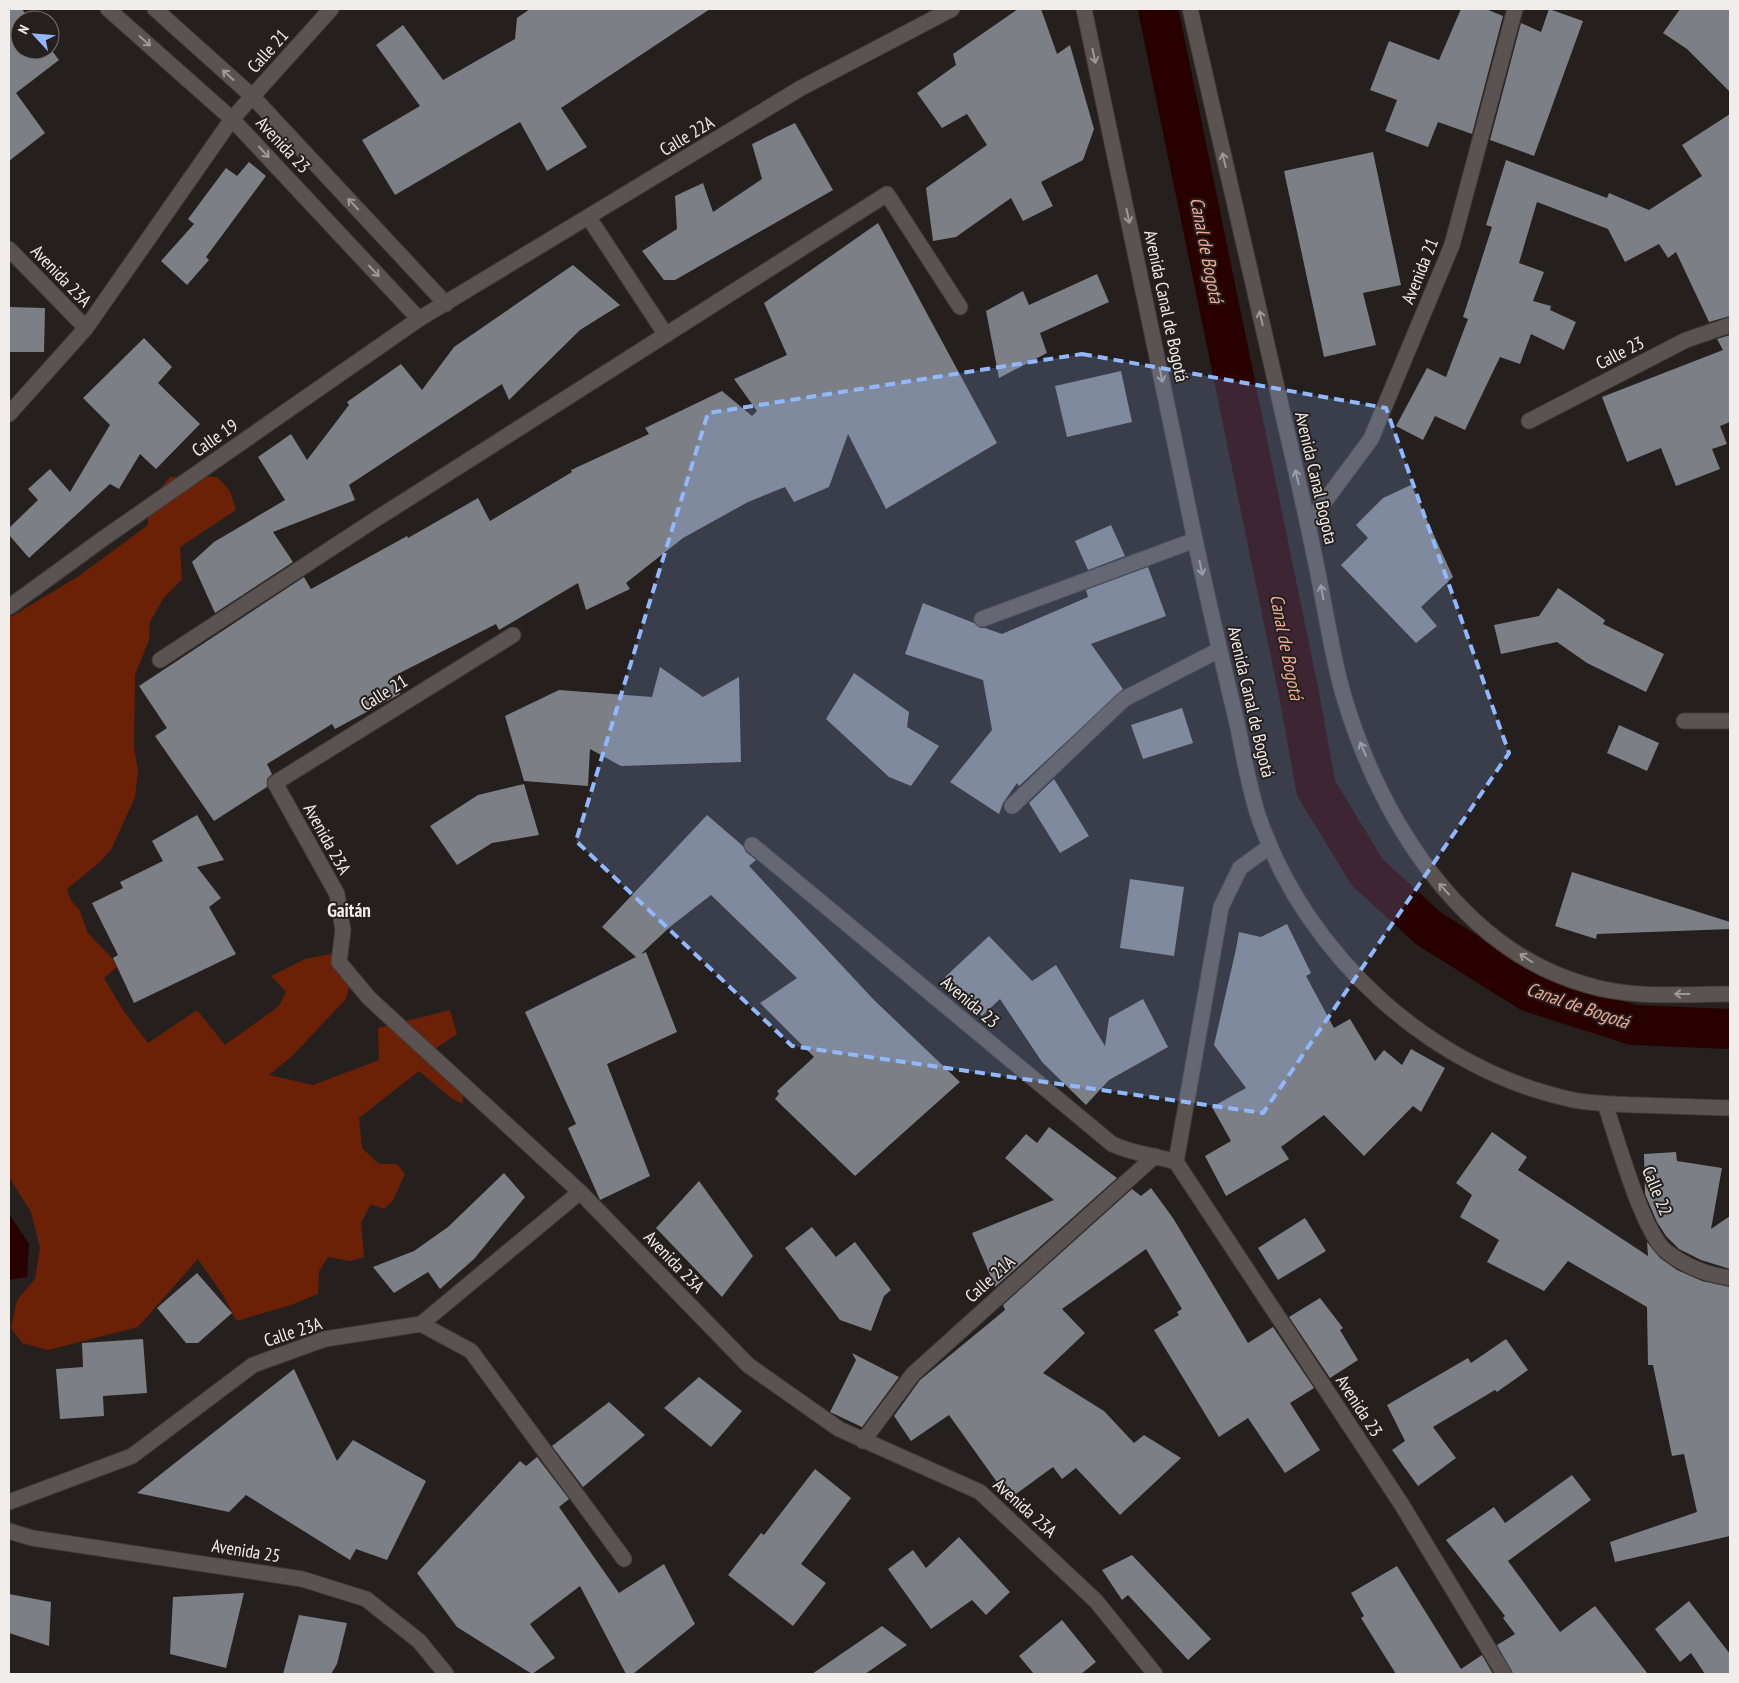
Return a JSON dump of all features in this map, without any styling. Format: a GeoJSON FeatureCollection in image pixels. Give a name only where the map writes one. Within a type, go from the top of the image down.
{"type":"FeatureCollection","features":[{"type":"Feature","properties":{"kind":"street","name":"Avenida 23"},"geometry":{"type":"LineString","coordinates":[[108,9],[232,118],[419,319]]}},
{"type":"Feature","properties":{"kind":"street","name":"Avenida 23"},"geometry":{"type":"LineString","coordinates":[[155,9],[252,96],[446,304]]}},
{"type":"Feature","properties":{"kind":"street","name":"Calle 21"},"geometry":{"type":"LineString","coordinates":[[9,414],[86,328],[232,118],[331,9]]}},
{"type":"Feature","properties":{"kind":"street","name":"Calle 22A"},"geometry":{"type":"LineString","coordinates":[[446,304],[801,88],[952,9]]}},
{"type":"Feature","properties":{"kind":"street","name":"Avenida Canal de Bogotá"},"geometry":{"type":"LineString","coordinates":[[1084,9],[1195,540],[1259,818],[1270,846],[1298,899],[1321,934],[1364,984],[1409,1024],[1478,1067],[1514,1083],[1554,1096],[1605,1104],[1730,1108]]}},
{"type":"Feature","properties":{"kind":"street","name":"Avenida Canal Bogota"},"geometry":{"type":"LineString","coordinates":[[1190,9],[1308,524],[1341,685],[1355,731],[1387,804],[1435,879],[1478,923],[1534,963],[1586,985],[1608,990],[1658,994],[1730,994]]}},
{"type":"Feature","properties":{"kind":"street","name":"Avenida 21"},"geometry":{"type":"LineString","coordinates":[[1308,524],[1371,439],[1452,245],[1514,9]]}},
{"type":"Feature","properties":{"kind":"street"},"geometry":{"type":"LineString","coordinates":[[160,660],[373,521],[887,194],[960,307]]}},
{"type":"Feature","properties":{"kind":"street"},"geometry":{"type":"LineString","coordinates":[[589,218],[666,335]]}},
{"type":"Feature","properties":{"kind":"street","name":"Avenida 23A"},"geometry":{"type":"LineString","coordinates":[[9,249],[86,328]]}},
{"type":"Feature","properties":{"kind":"street","name":"Calle 19"},"geometry":{"type":"LineString","coordinates":[[9,607],[104,538],[419,319],[446,304]]}},
{"type":"Feature","properties":{"kind":"street","name":"Calle 23"},"geometry":{"type":"LineString","coordinates":[[1529,421],[1686,340],[1730,325]]}},
{"type":"Feature","properties":{"kind":"street"},"geometry":{"type":"LineString","coordinates":[[982,619],[1195,540]]}},
{"type":"Feature","properties":{"kind":"street","name":"Calle 21"},"geometry":{"type":"LineString","coordinates":[[275,783],[513,635]]}},
{"type":"Feature","properties":{"kind":"street"},"geometry":{"type":"LineString","coordinates":[[1012,806],[1124,699],[1219,650]]}},
{"type":"Feature","properties":{"kind":"street"},"geometry":{"type":"LineString","coordinates":[[1684,722],[1730,721]]}},
{"type":"Feature","properties":{"kind":"street","name":"Avenida 23A"},"geometry":{"type":"LineString","coordinates":[[275,783],[337,894],[343,930],[339,962],[369,998],[580,1192],[748,1365],[839,1429],[980,1492],[1096,1601],[1155,1674]]}},
{"type":"Feature","properties":{"kind":"street","name":"Avenida 23"},"geometry":{"type":"LineString","coordinates":[[752,845],[1112,1144],[1131,1153],[1155,1156],[1176,1162],[1397,1497],[1504,1674]]}},
{"type":"Feature","properties":{"kind":"street"},"geometry":{"type":"LineString","coordinates":[[1176,1162],[1221,907],[1240,868],[1270,846]]}},
{"type":"Feature","properties":{"kind":"street","name":"Calle 22"},"geometry":{"type":"LineString","coordinates":[[1605,1104],[1644,1218],[1666,1252],[1710,1276],[1730,1278]]}},
{"type":"Feature","properties":{"kind":"street","name":"Calle 21A"},"geometry":{"type":"LineString","coordinates":[[863,1441],[913,1374],[1155,1156]]}},
{"type":"Feature","properties":{"kind":"street"},"geometry":{"type":"LineString","coordinates":[[580,1192],[421,1324],[472,1352],[624,1559]]}},
{"type":"Feature","properties":{"kind":"street","name":"Calle 23A"},"geometry":{"type":"LineString","coordinates":[[9,1502],[132,1456],[253,1365],[325,1339],[421,1324]]}},
{"type":"Feature","properties":{"kind":"street","name":"Avenida 25"},"geometry":{"type":"LineString","coordinates":[[9,1531],[32,1538],[302,1579],[366,1599],[419,1640],[446,1674]]}},
{"type":"Feature","properties":{"kind":"highlighted area"},"geometry":{"type":"Polygon","coordinates":[[[1082,354],[1386,408],[1509,753],[1263,1113],[792,1046],[576,841],[708,413],[1082,354]]]}},
{"type":"Feature","properties":{"kind":"shaded area"},"geometry":{"type":"Polygon","coordinates":[[[170,477],[217,477],[230,491],[236,510],[180,547],[182,579],[163,599],[150,622],[149,640],[135,675],[134,747],[138,771],[135,797],[112,848],[100,862],[67,889],[71,901],[79,909],[88,933],[112,958],[117,967],[104,978],[125,1013],[148,1043],[197,1010],[225,1045],[279,1006],[286,992],[271,976],[305,959],[331,954],[351,980],[346,999],[292,1056],[269,1075],[313,1085],[379,1060],[378,1028],[450,1010],[457,1034],[435,1049],[461,1078],[463,1104],[451,1098],[419,1071],[359,1118],[362,1148],[379,1164],[397,1164],[405,1174],[393,1200],[384,1209],[371,1204],[361,1223],[364,1257],[350,1261],[328,1257],[319,1271],[318,1294],[291,1305],[236,1321],[223,1295],[198,1259],[138,1327],[48,1350],[22,1343],[11,1328],[17,1300],[35,1279],[40,1248],[31,1212],[9,1177],[9,618],[79,576],[148,525],[148,503],[170,477]]]}},
{"type":"Feature","properties":{"kind":"shaded area"},"geometry":{"type":"Polygon","coordinates":[[[9,1214],[29,1244],[27,1277],[9,1280],[9,1214]]]}},
{"type":"Feature","properties":{"kind":"building"},"geometry":{"type":"Polygon","coordinates":[[[9,9],[22,9],[10,10],[10,60],[59,60],[16,93],[45,133],[9,161],[9,9]]]}},
{"type":"Feature","properties":{"kind":"building"},"geometry":{"type":"Polygon","coordinates":[[[530,9],[710,9],[561,108],[587,147],[547,171],[520,122],[395,195],[362,140],[420,106],[376,45],[403,25],[443,80],[515,39],[517,18],[530,9]]]}},
{"type":"Feature","properties":{"kind":"building"},"geometry":{"type":"Polygon","coordinates":[[[1018,9],[1041,9],[1057,54],[1070,45],[1094,129],[1083,160],[1041,182],[1053,206],[1023,221],[1011,198],[956,237],[933,241],[926,188],[987,145],[967,114],[942,128],[917,93],[956,65],[953,54],[1018,9]]]}},
{"type":"Feature","properties":{"kind":"building"},"geometry":{"type":"Polygon","coordinates":[[[1461,9],[1486,9],[1503,16],[1472,134],[1438,122],[1428,147],[1385,131],[1397,100],[1370,90],[1389,41],[1439,60],[1461,9]]]}},
{"type":"Feature","properties":{"kind":"building"},"geometry":{"type":"Polygon","coordinates":[[[1549,9],[1583,21],[1534,156],[1490,140],[1521,23],[1541,32],[1549,9]]]}},
{"type":"Feature","properties":{"kind":"building"},"geometry":{"type":"Polygon","coordinates":[[[1680,9],[1730,9],[1730,92],[1687,49],[1663,33],[1680,9]]]}},
{"type":"Feature","properties":{"kind":"building"},"geometry":{"type":"Polygon","coordinates":[[[1730,114],[1730,316],[1709,322],[1676,252],[1668,258],[1659,244],[1625,262],[1608,229],[1537,202],[1519,263],[1544,272],[1533,301],[1551,306],[1550,310],[1576,322],[1564,350],[1531,334],[1520,364],[1500,357],[1465,430],[1435,416],[1423,440],[1396,426],[1427,368],[1446,377],[1468,319],[1463,317],[1492,227],[1486,225],[1506,160],[1607,198],[1609,193],[1649,210],[1702,176],[1682,145],[1730,114]]]}},
{"type":"Feature","properties":{"kind":"building"},"geometry":{"type":"Polygon","coordinates":[[[795,123],[833,190],[675,280],[664,280],[642,251],[677,229],[675,196],[703,183],[713,212],[762,179],[752,144],[795,123]]]}},
{"type":"Feature","properties":{"kind":"building"},"geometry":{"type":"Polygon","coordinates":[[[1373,152],[1401,285],[1363,293],[1376,345],[1324,357],[1284,171],[1373,152]]]}},
{"type":"Feature","properties":{"kind":"building"},"geometry":{"type":"Polygon","coordinates":[[[249,162],[266,176],[206,257],[209,260],[187,285],[161,261],[194,224],[188,219],[226,168],[237,176],[249,162]]]}},
{"type":"Feature","properties":{"kind":"building"},"geometry":{"type":"Polygon","coordinates":[[[878,223],[997,443],[886,509],[848,434],[829,487],[794,502],[785,487],[748,502],[683,538],[626,583],[630,589],[586,610],[578,583],[499,630],[496,624],[392,677],[400,694],[335,729],[332,724],[267,764],[272,774],[267,779],[267,787],[214,821],[155,736],[167,728],[139,686],[304,577],[311,589],[407,536],[408,538],[478,498],[490,521],[572,472],[571,470],[649,434],[645,428],[722,391],[752,416],[757,411],[734,379],[787,355],[764,303],[878,223]]]}},
{"type":"Feature","properties":{"kind":"building"},"geometry":{"type":"Polygon","coordinates":[[[573,265],[620,305],[580,330],[509,400],[502,384],[349,485],[355,500],[273,532],[293,562],[215,613],[192,562],[214,542],[285,500],[258,457],[291,434],[307,460],[349,405],[347,402],[401,364],[422,390],[454,347],[573,265]]]}},
{"type":"Feature","properties":{"kind":"building"},"geometry":{"type":"Polygon","coordinates":[[[1097,274],[1109,302],[1040,333],[1047,353],[999,378],[986,311],[1023,291],[1029,305],[1097,274]]]}},
{"type":"Feature","properties":{"kind":"building"},"geometry":{"type":"Polygon","coordinates":[[[9,307],[45,308],[44,352],[9,352],[9,307]]]}},
{"type":"Feature","properties":{"kind":"building"},"geometry":{"type":"Polygon","coordinates":[[[1730,335],[1730,422],[1720,426],[1727,444],[1712,449],[1720,469],[1676,486],[1661,448],[1627,462],[1602,397],[1723,350],[1717,339],[1730,335]]]}},
{"type":"Feature","properties":{"kind":"building"},"geometry":{"type":"Polygon","coordinates":[[[144,338],[172,367],[158,383],[200,424],[156,469],[140,454],[119,489],[110,484],[29,558],[9,535],[9,528],[38,500],[28,489],[50,469],[70,492],[110,425],[83,398],[144,338]]]}},
{"type":"Feature","properties":{"kind":"building"},"geometry":{"type":"Polygon","coordinates":[[[1121,371],[1132,422],[1067,437],[1055,386],[1121,371]]]}},
{"type":"Feature","properties":{"kind":"building"},"geometry":{"type":"Polygon","coordinates":[[[1411,485],[1453,577],[1421,607],[1437,626],[1416,643],[1341,565],[1368,538],[1356,525],[1383,498],[1411,485]]]}},
{"type":"Feature","properties":{"kind":"building"},"geometry":{"type":"Polygon","coordinates":[[[1111,525],[1125,556],[1088,570],[1075,541],[1111,525]]]}},
{"type":"Feature","properties":{"kind":"building"},"geometry":{"type":"Polygon","coordinates":[[[1148,567],[1166,616],[1091,644],[1123,689],[1019,786],[1017,783],[1003,803],[999,814],[950,782],[992,730],[983,680],[905,654],[923,603],[974,623],[980,628],[1002,634],[1088,597],[1086,590],[1148,567]]]}},
{"type":"Feature","properties":{"kind":"building"},"geometry":{"type":"Polygon","coordinates":[[[1558,588],[1605,620],[1603,624],[1664,654],[1646,692],[1587,663],[1557,642],[1501,654],[1494,625],[1539,616],[1558,588]]]}},
{"type":"Feature","properties":{"kind":"building"},"geometry":{"type":"Polygon","coordinates":[[[660,667],[703,697],[739,677],[741,762],[621,766],[590,749],[588,786],[524,781],[505,716],[559,690],[652,697],[660,667]]]}},
{"type":"Feature","properties":{"kind":"building"},"geometry":{"type":"Polygon","coordinates":[[[854,673],[909,712],[907,727],[939,746],[911,786],[889,777],[826,719],[854,673]]]}},
{"type":"Feature","properties":{"kind":"building"},"geometry":{"type":"Polygon","coordinates":[[[1182,708],[1193,743],[1143,759],[1131,725],[1182,708]]]}},
{"type":"Feature","properties":{"kind":"building"},"geometry":{"type":"Polygon","coordinates":[[[1619,725],[1659,743],[1647,771],[1607,753],[1619,725]]]}},
{"type":"Feature","properties":{"kind":"building"},"geometry":{"type":"Polygon","coordinates":[[[1054,779],[1089,836],[1060,853],[1029,803],[1054,779]]]}},
{"type":"Feature","properties":{"kind":"building"},"geometry":{"type":"Polygon","coordinates":[[[524,784],[539,835],[492,843],[457,865],[430,826],[478,795],[524,784]]]}},
{"type":"Feature","properties":{"kind":"building"},"geometry":{"type":"Polygon","coordinates":[[[197,815],[224,860],[197,867],[221,898],[209,907],[236,954],[134,1003],[113,958],[118,955],[92,903],[123,888],[120,882],[163,861],[152,841],[197,815]]]}},
{"type":"Feature","properties":{"kind":"building"},"geometry":{"type":"Polygon","coordinates":[[[707,815],[743,846],[746,852],[756,860],[749,866],[874,1000],[960,1082],[855,1176],[775,1099],[779,1094],[777,1091],[814,1057],[760,1003],[797,978],[711,895],[671,926],[641,954],[646,952],[677,1032],[607,1064],[650,1176],[600,1200],[568,1128],[576,1124],[525,1012],[636,957],[602,927],[707,815]]]}},
{"type":"Feature","properties":{"kind":"building"},"geometry":{"type":"Polygon","coordinates":[[[1572,872],[1730,922],[1730,929],[1597,934],[1596,939],[1555,926],[1572,872]]]}},
{"type":"Feature","properties":{"kind":"building"},"geometry":{"type":"Polygon","coordinates":[[[1130,879],[1184,887],[1174,956],[1120,948],[1130,879]]]}},
{"type":"Feature","properties":{"kind":"building"},"geometry":{"type":"Polygon","coordinates":[[[1287,924],[1311,973],[1306,976],[1334,1028],[1350,1019],[1375,1061],[1384,1050],[1402,1065],[1411,1049],[1445,1068],[1421,1112],[1413,1106],[1364,1156],[1324,1115],[1281,1147],[1289,1159],[1226,1196],[1205,1156],[1231,1141],[1212,1107],[1246,1088],[1214,1045],[1239,932],[1261,937],[1287,924]]]}},
{"type":"Feature","properties":{"kind":"building"},"geometry":{"type":"Polygon","coordinates":[[[989,936],[1032,981],[1056,965],[1105,1046],[1109,1018],[1143,999],[1168,1047],[1109,1080],[1086,1105],[1042,1062],[1000,999],[982,1016],[945,977],[989,936]]]}},
{"type":"Feature","properties":{"kind":"building"},"geometry":{"type":"Polygon","coordinates":[[[1049,1127],[1117,1178],[995,1287],[972,1233],[1054,1200],[1005,1158],[1026,1134],[1037,1143],[1049,1127]]]}},
{"type":"Feature","properties":{"kind":"building"},"geometry":{"type":"Polygon","coordinates":[[[1492,1132],[1527,1157],[1518,1170],[1648,1256],[1647,1242],[1660,1258],[1677,1270],[1702,1281],[1730,1287],[1730,1536],[1615,1562],[1610,1542],[1697,1512],[1684,1454],[1672,1456],[1653,1365],[1648,1365],[1647,1307],[1568,1261],[1544,1291],[1487,1262],[1499,1240],[1460,1217],[1472,1195],[1456,1183],[1492,1132]]]}},
{"type":"Feature","properties":{"kind":"building"},"geometry":{"type":"Polygon","coordinates":[[[1676,1152],[1677,1161],[1722,1168],[1711,1229],[1730,1216],[1730,1269],[1701,1260],[1679,1249],[1666,1236],[1657,1222],[1645,1194],[1644,1154],[1676,1152]]]}},
{"type":"Feature","properties":{"kind":"building"},"geometry":{"type":"Polygon","coordinates":[[[504,1173],[525,1197],[474,1259],[440,1289],[428,1272],[394,1293],[373,1267],[414,1251],[448,1227],[504,1173]]]}},
{"type":"Feature","properties":{"kind":"building"},"geometry":{"type":"Polygon","coordinates":[[[699,1181],[753,1256],[722,1297],[656,1228],[699,1181]]]}},
{"type":"Feature","properties":{"kind":"building"},"geometry":{"type":"Polygon","coordinates":[[[1151,1188],[1173,1218],[1248,1343],[1273,1327],[1314,1388],[1290,1403],[1320,1450],[1285,1473],[1248,1418],[1219,1437],[1154,1330],[1179,1315],[1177,1312],[1182,1309],[1146,1249],[1062,1309],[1085,1333],[1043,1373],[1104,1411],[1134,1443],[1144,1435],[1181,1458],[1120,1515],[1076,1468],[1062,1479],[1053,1467],[1009,1499],[949,1415],[911,1441],[894,1416],[920,1380],[1005,1310],[1003,1305],[1132,1189],[1141,1196],[1151,1188]]]}},
{"type":"Feature","properties":{"kind":"building"},"geometry":{"type":"Polygon","coordinates":[[[1305,1218],[1326,1251],[1278,1280],[1258,1248],[1305,1218]]]}},
{"type":"Feature","properties":{"kind":"building"},"geometry":{"type":"Polygon","coordinates":[[[812,1227],[836,1257],[855,1242],[891,1290],[884,1296],[871,1331],[840,1320],[785,1248],[812,1227]]]}},
{"type":"Feature","properties":{"kind":"building"},"geometry":{"type":"Polygon","coordinates":[[[197,1273],[232,1313],[198,1343],[186,1343],[157,1308],[197,1273]]]}},
{"type":"Feature","properties":{"kind":"building"},"geometry":{"type":"Polygon","coordinates":[[[1320,1298],[1343,1328],[1340,1330],[1358,1360],[1330,1378],[1289,1317],[1320,1298]]]}},
{"type":"Feature","properties":{"kind":"building"},"geometry":{"type":"Polygon","coordinates":[[[143,1339],[147,1393],[103,1396],[104,1416],[60,1419],[56,1369],[83,1367],[82,1343],[143,1339]]]}},
{"type":"Feature","properties":{"kind":"building"},"geometry":{"type":"Polygon","coordinates":[[[1506,1339],[1528,1370],[1497,1392],[1495,1390],[1433,1427],[1456,1458],[1418,1486],[1392,1450],[1405,1441],[1387,1405],[1468,1358],[1471,1363],[1506,1339]]]}},
{"type":"Feature","properties":{"kind":"building"},"geometry":{"type":"Polygon","coordinates":[[[852,1353],[899,1377],[862,1427],[830,1412],[856,1360],[852,1353]]]}},
{"type":"Feature","properties":{"kind":"building"},"geometry":{"type":"Polygon","coordinates":[[[294,1369],[337,1461],[353,1440],[426,1481],[387,1560],[356,1549],[350,1560],[246,1495],[229,1512],[137,1493],[294,1369]]]}},
{"type":"Feature","properties":{"kind":"building"},"geometry":{"type":"Polygon","coordinates":[[[699,1377],[742,1411],[711,1447],[664,1408],[699,1377]]]}},
{"type":"Feature","properties":{"kind":"building"},"geometry":{"type":"Polygon","coordinates":[[[609,1402],[645,1435],[583,1487],[552,1446],[609,1402]]]}},
{"type":"Feature","properties":{"kind":"building"},"geometry":{"type":"Polygon","coordinates":[[[537,1457],[569,1499],[559,1507],[619,1593],[664,1564],[695,1624],[633,1674],[626,1674],[580,1586],[530,1624],[555,1658],[532,1674],[457,1627],[417,1573],[520,1461],[526,1466],[537,1457]]]}},
{"type":"Feature","properties":{"kind":"building"},"geometry":{"type":"Polygon","coordinates":[[[815,1469],[851,1498],[801,1564],[826,1583],[793,1626],[728,1575],[761,1533],[764,1535],[815,1469]]]}},
{"type":"Feature","properties":{"kind":"building"},"geometry":{"type":"Polygon","coordinates":[[[1572,1475],[1591,1500],[1508,1561],[1560,1632],[1595,1606],[1648,1674],[1513,1674],[1497,1645],[1515,1634],[1503,1618],[1505,1616],[1446,1540],[1494,1507],[1505,1523],[1572,1475]]]}},
{"type":"Feature","properties":{"kind":"building"},"geometry":{"type":"Polygon","coordinates":[[[959,1537],[1010,1592],[986,1615],[972,1600],[931,1629],[888,1569],[913,1550],[926,1568],[959,1537]]]}},
{"type":"Feature","properties":{"kind":"building"},"geometry":{"type":"Polygon","coordinates":[[[1132,1555],[1211,1639],[1188,1660],[1128,1595],[1122,1600],[1102,1570],[1132,1555]]]}},
{"type":"Feature","properties":{"kind":"building"},"geometry":{"type":"Polygon","coordinates":[[[1397,1566],[1461,1669],[1482,1655],[1493,1674],[1396,1674],[1361,1618],[1364,1616],[1351,1593],[1397,1566]]]}},
{"type":"Feature","properties":{"kind":"building"},"geometry":{"type":"Polygon","coordinates":[[[244,1593],[226,1668],[170,1654],[173,1597],[244,1593]]]}},
{"type":"Feature","properties":{"kind":"building"},"geometry":{"type":"Polygon","coordinates":[[[9,1594],[51,1602],[49,1646],[9,1633],[9,1594]]]}},
{"type":"Feature","properties":{"kind":"building"},"geometry":{"type":"Polygon","coordinates":[[[1689,1601],[1730,1654],[1730,1674],[1705,1674],[1691,1653],[1680,1662],[1655,1629],[1689,1601]]]}},
{"type":"Feature","properties":{"kind":"building"},"geometry":{"type":"Polygon","coordinates":[[[299,1615],[347,1623],[337,1664],[331,1674],[283,1674],[299,1615]]]}},
{"type":"Feature","properties":{"kind":"building"},"geometry":{"type":"Polygon","coordinates":[[[1062,1620],[1096,1662],[1081,1674],[1034,1674],[1019,1656],[1062,1620]]]}},
{"type":"Feature","properties":{"kind":"building"},"geometry":{"type":"Polygon","coordinates":[[[882,1626],[907,1645],[865,1674],[812,1674],[882,1626]]]}},
{"type":"Feature","properties":{"kind":"waterway","name":"Canal de Bogotá"},"geometry":{"type":"LineString","coordinates":[[1158,9],[1300,699],[1316,788],[1367,872],[1428,928],[1530,992],[1633,1025],[1730,1029]]}},
{"type":"Feature","properties":{"kind":"district","name":"Gaitán"},"geometry":{"type":"Point","coordinates":[349,910]}}]}
